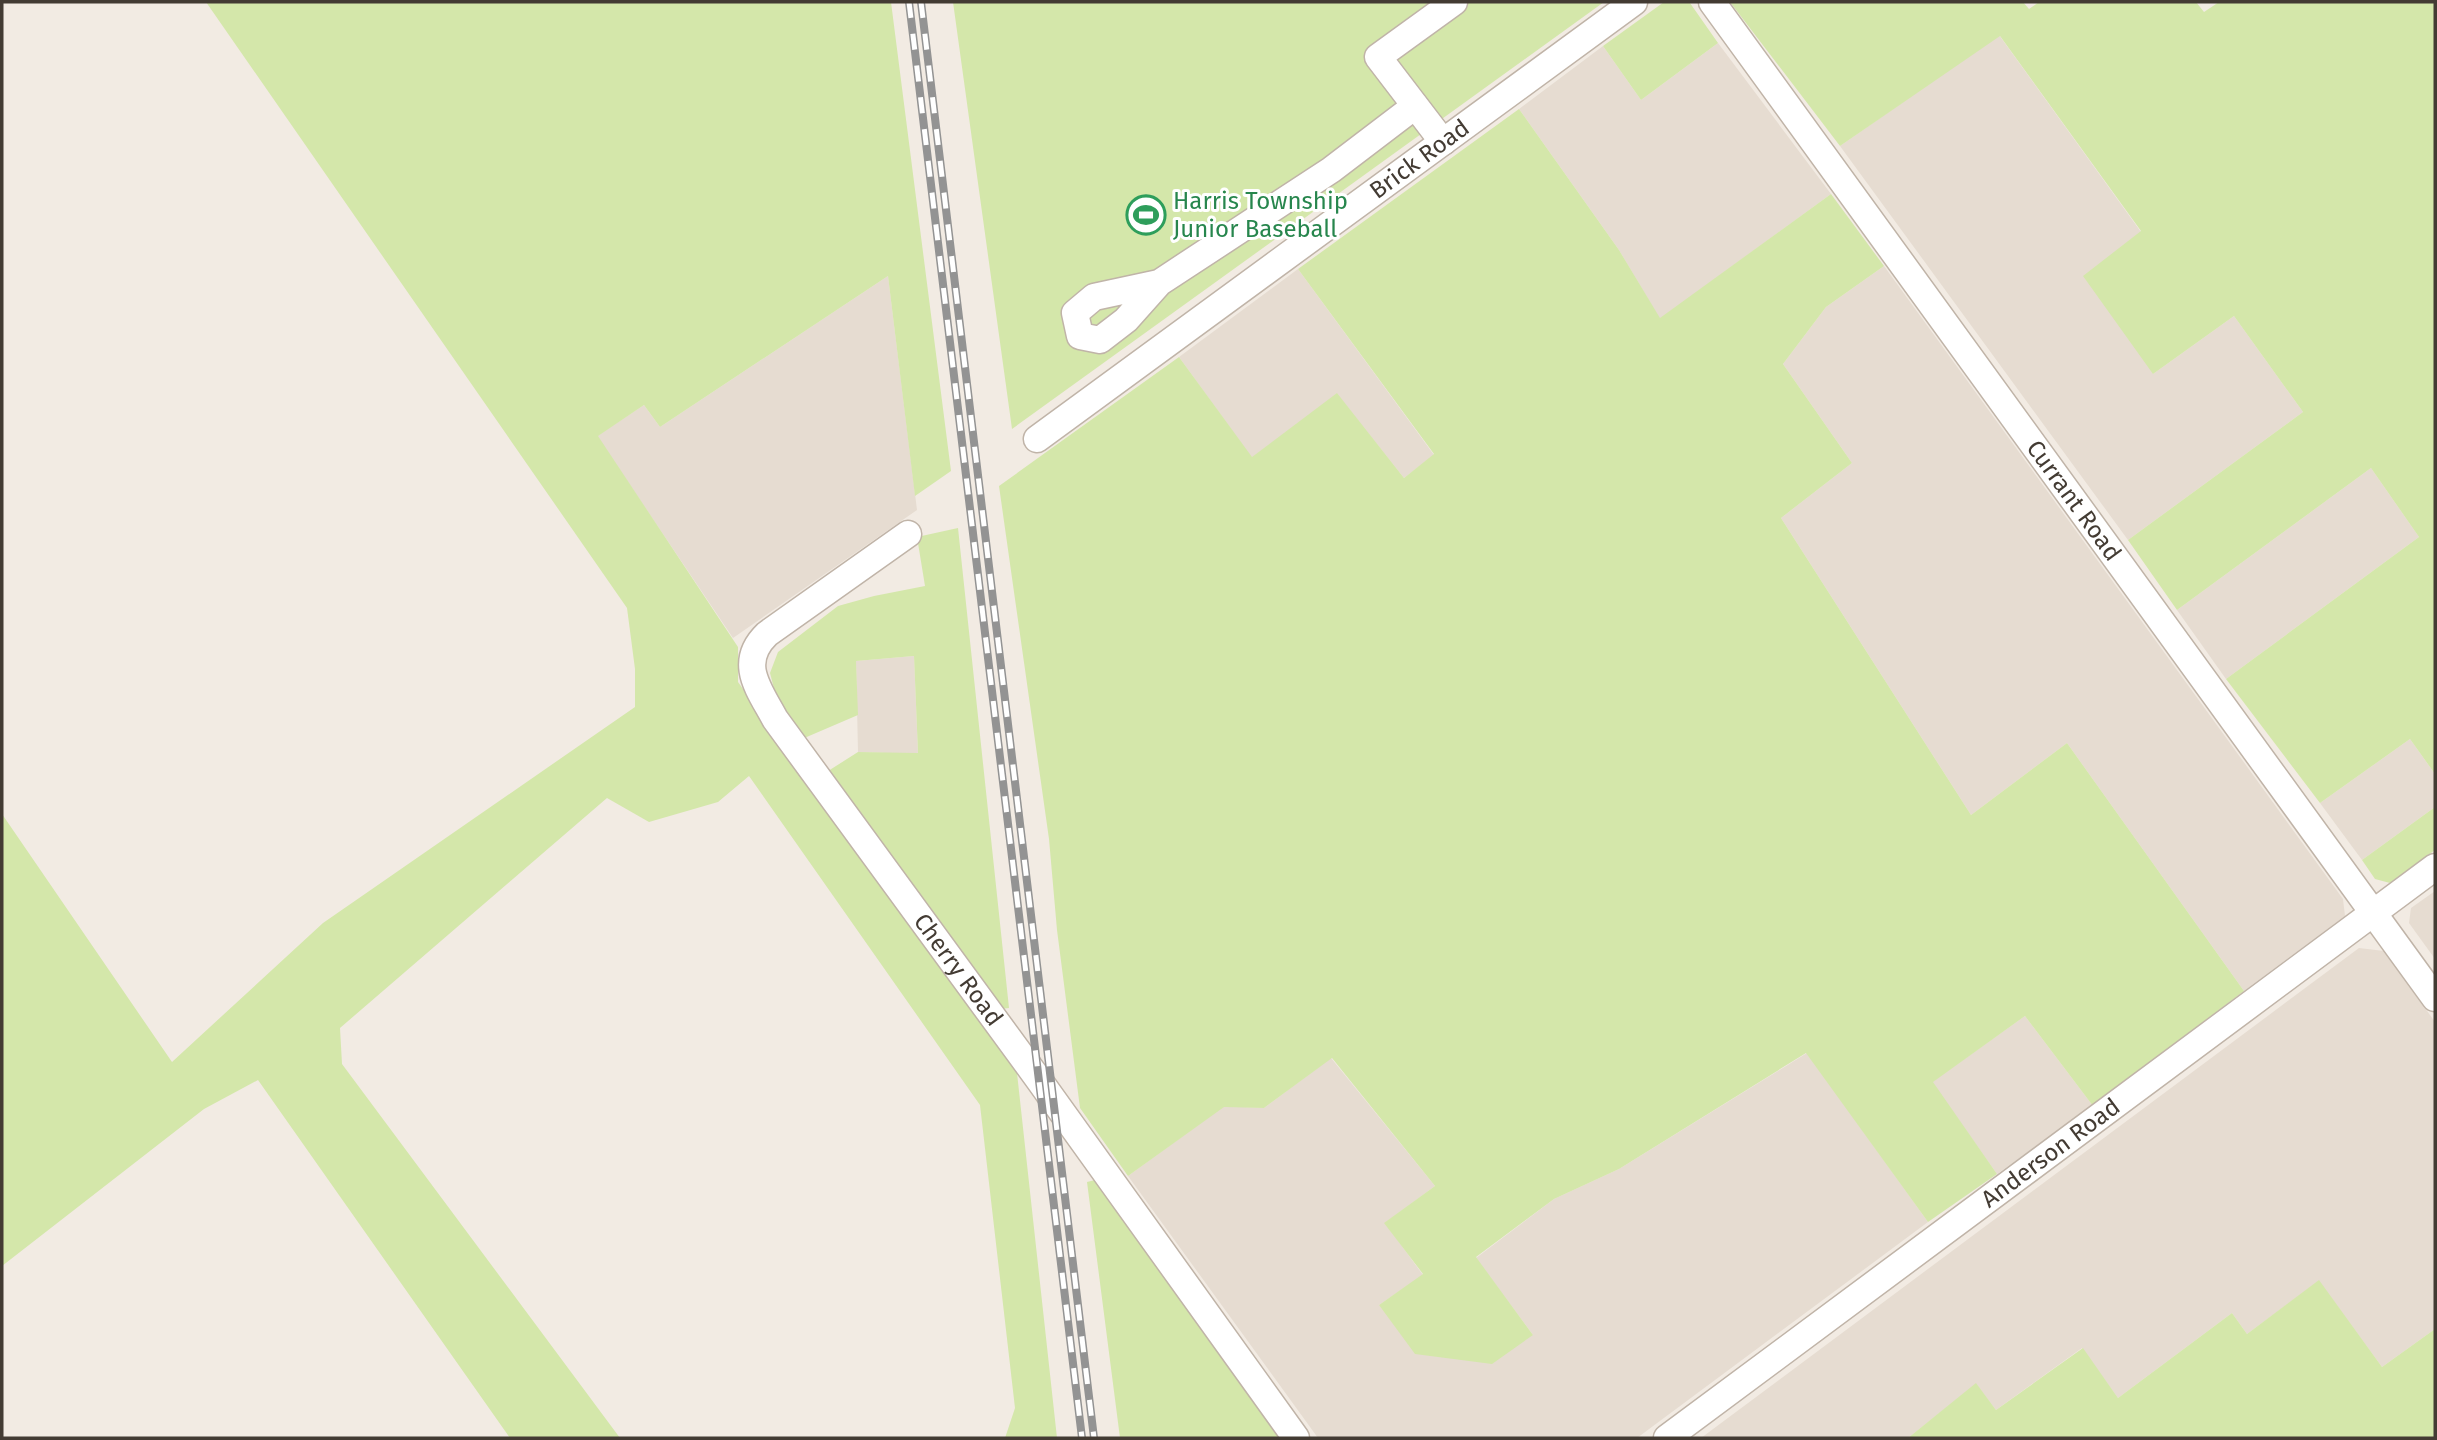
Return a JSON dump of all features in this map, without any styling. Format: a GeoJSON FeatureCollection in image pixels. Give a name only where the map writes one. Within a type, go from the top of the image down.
{"type":"FeatureCollection","features":[{"type":"Feature","properties":{"kind":"street"},"geometry":{"type":"LineString","coordinates":[[1443,142],[1378,57],[1454,2]]}},
{"type":"Feature","properties":{"kind":"street","name":"Brick Road"},"geometry":{"type":"LineString","coordinates":[[1037,439],[1634,2]]}},
{"type":"Feature","properties":{"kind":"street","name":"Currant Road"},"geometry":{"type":"LineString","coordinates":[[1712,2],[2435,998]]}},
{"type":"Feature","properties":{"kind":"street"},"geometry":{"type":"LineString","coordinates":[[1159,283],[1331,170],[1415,106]]}},
{"type":"Feature","properties":{"kind":"street","name":"Cherry Road"},"geometry":{"type":"LineString","coordinates":[[908,534],[767,634],[755,649],[753,679],[775,719],[1032,1070],[1296,1438]]}},
{"type":"Feature","properties":{"kind":"street","name":"Anderson Road"},"geometry":{"type":"LineString","coordinates":[[1667,1438],[2435,867]]}},
{"type":"Feature","properties":{"kind":"shaded area"},"geometry":{"type":"Polygon","coordinates":[[[1999,35],[2141,232],[2153,374],[2234,316],[2303,412],[2128,540],[1840,146],[1999,35]]]}},
{"type":"Feature","properties":{"kind":"shaded area"},"geometry":{"type":"Polygon","coordinates":[[[1718,43],[1831,194],[1660,319],[1619,250],[1519,109],[1603,46],[1641,100],[1718,43]]]}},
{"type":"Feature","properties":{"kind":"shaded area"},"geometry":{"type":"Polygon","coordinates":[[[1884,266],[2343,899],[2345,916],[2244,991],[2067,743],[1971,815],[1781,518],[1852,463],[1783,364],[1826,307],[1884,266]]]}},
{"type":"Feature","properties":{"kind":"shaded area"},"geometry":{"type":"Polygon","coordinates":[[[1298,269],[1434,455],[1404,478],[1337,394],[1252,458],[1179,357],[1298,269]]]}},
{"type":"Feature","properties":{"kind":"shaded area"},"geometry":{"type":"Polygon","coordinates":[[[888,276],[917,510],[733,638],[597,436],[644,405],[660,427],[888,276]]]}},
{"type":"Feature","properties":{"kind":"shaded area"},"geometry":{"type":"Polygon","coordinates":[[[2371,468],[2419,537],[2226,679],[2177,610],[2371,468]]]}},
{"type":"Feature","properties":{"kind":"shaded area"},"geometry":{"type":"Polygon","coordinates":[[[914,656],[918,754],[858,752],[856,661],[914,656]]]}},
{"type":"Feature","properties":{"kind":"shaded area"},"geometry":{"type":"Polygon","coordinates":[[[2410,739],[2435,774],[2435,807],[2362,860],[2320,803],[2410,739]]]}},
{"type":"Feature","properties":{"kind":"shaded area"},"geometry":{"type":"Polygon","coordinates":[[[2435,891],[2435,959],[2409,923],[2411,908],[2435,891]]]}},
{"type":"Feature","properties":{"kind":"shaded area"},"geometry":{"type":"Polygon","coordinates":[[[2359,948],[2384,951],[2435,1022],[2435,1329],[2382,1367],[2319,1281],[2247,1334],[2232,1313],[2118,1398],[2082,1348],[1996,1410],[1976,1384],[1908,1438],[1701,1438],[2359,948]]]}},
{"type":"Feature","properties":{"kind":"shaded area"},"geometry":{"type":"Polygon","coordinates":[[[2025,1016],[2093,1106],[1997,1174],[1932,1082],[2025,1016]]]}},
{"type":"Feature","properties":{"kind":"shaded area"},"geometry":{"type":"Polygon","coordinates":[[[1807,1053],[1928,1222],[1637,1438],[1318,1438],[1128,1176],[1224,1106],[1264,1108],[1331,1058],[1435,1186],[1385,1223],[1423,1275],[1379,1305],[1533,1335],[1476,1258],[1554,1199],[1619,1169],[1807,1053]]]}},
{"type":"Feature","properties":{"kind":"green space"},"geometry":{"type":"Polygon","coordinates":[[[206,2],[891,2],[951,471],[915,496],[888,276],[660,427],[644,405],[598,436],[738,647],[738,682],[1017,1073],[1057,1438],[1005,1438],[1015,1408],[980,1105],[749,776],[718,802],[649,822],[607,798],[340,1028],[342,1064],[620,1438],[510,1438],[258,1080],[204,1109],[2,1266],[2,814],[172,1062],[323,923],[635,707],[635,669],[627,608],[206,2]]]}},
{"type":"Feature","properties":{"kind":"green space","name":"Harris Township Junior Baseball"},"geometry":{"type":"Polygon","coordinates":[[[953,2],[1604,2],[1012,429],[953,2]]]}},
{"type":"Feature","properties":{"kind":"green space"},"geometry":{"type":"Polygon","coordinates":[[[1664,2],[1690,3],[1718,43],[1641,100],[1603,46],[1664,2]]]}},
{"type":"Feature","properties":{"kind":"green space"},"geometry":{"type":"Polygon","coordinates":[[[1730,2],[2023,2],[2029,9],[2039,2],[2196,2],[2204,12],[2219,2],[2435,2],[2435,774],[2410,739],[2320,803],[2226,679],[2419,537],[2371,468],[2177,610],[2128,540],[2303,412],[2234,316],[2153,374],[2083,276],[2141,231],[2000,36],[1840,146],[1730,2]]]}},
{"type":"Feature","properties":{"kind":"green space"},"geometry":{"type":"Polygon","coordinates":[[[1519,109],[1619,250],[1660,318],[1831,194],[1884,266],[1826,307],[1783,364],[1852,463],[1781,518],[1971,815],[2067,743],[2244,991],[2093,1106],[2025,1016],[1933,1082],[1997,1174],[1928,1222],[1806,1053],[1619,1169],[1554,1199],[1476,1257],[1533,1335],[1492,1364],[1415,1354],[1379,1305],[1423,1274],[1384,1223],[1435,1186],[1332,1058],[1264,1108],[1224,1107],[1128,1176],[1080,1108],[1057,930],[1049,839],[999,486],[1179,357],[1252,457],[1337,393],[1404,478],[1434,454],[1298,269],[1519,109]]]}},
{"type":"Feature","properties":{"kind":"green space"},"geometry":{"type":"Polygon","coordinates":[[[958,528],[1009,1008],[1000,1009],[825,773],[858,752],[918,753],[914,656],[856,661],[858,715],[802,739],[777,700],[770,673],[778,652],[838,606],[925,586],[917,537],[958,528]]]}},
{"type":"Feature","properties":{"kind":"green space"},"geometry":{"type":"Polygon","coordinates":[[[2435,807],[2435,850],[2390,883],[2375,879],[2362,860],[2435,807]]]}},
{"type":"Feature","properties":{"kind":"green space"},"geometry":{"type":"Polygon","coordinates":[[[1095,1180],[1281,1438],[1120,1438],[1087,1182],[1095,1180]]]}},
{"type":"Feature","properties":{"kind":"green space"},"geometry":{"type":"Polygon","coordinates":[[[2319,1280],[2382,1367],[2435,1329],[2435,1438],[1908,1438],[1976,1383],[1996,1410],[2083,1348],[2118,1398],[2232,1313],[2247,1334],[2319,1280]]]}},
{"type":"Feature","properties":{"kind":"railway"},"geometry":{"type":"LineString","coordinates":[[909,2],[1082,1438]]}},
{"type":"Feature","properties":{"kind":"railway"},"geometry":{"type":"LineString","coordinates":[[921,2],[1094,1438]]}},
{"type":"Feature","properties":{"kind":"place","name":"Harris Township Junior Baseball"},"geometry":{"type":"Point","coordinates":[1146,215]}}]}
